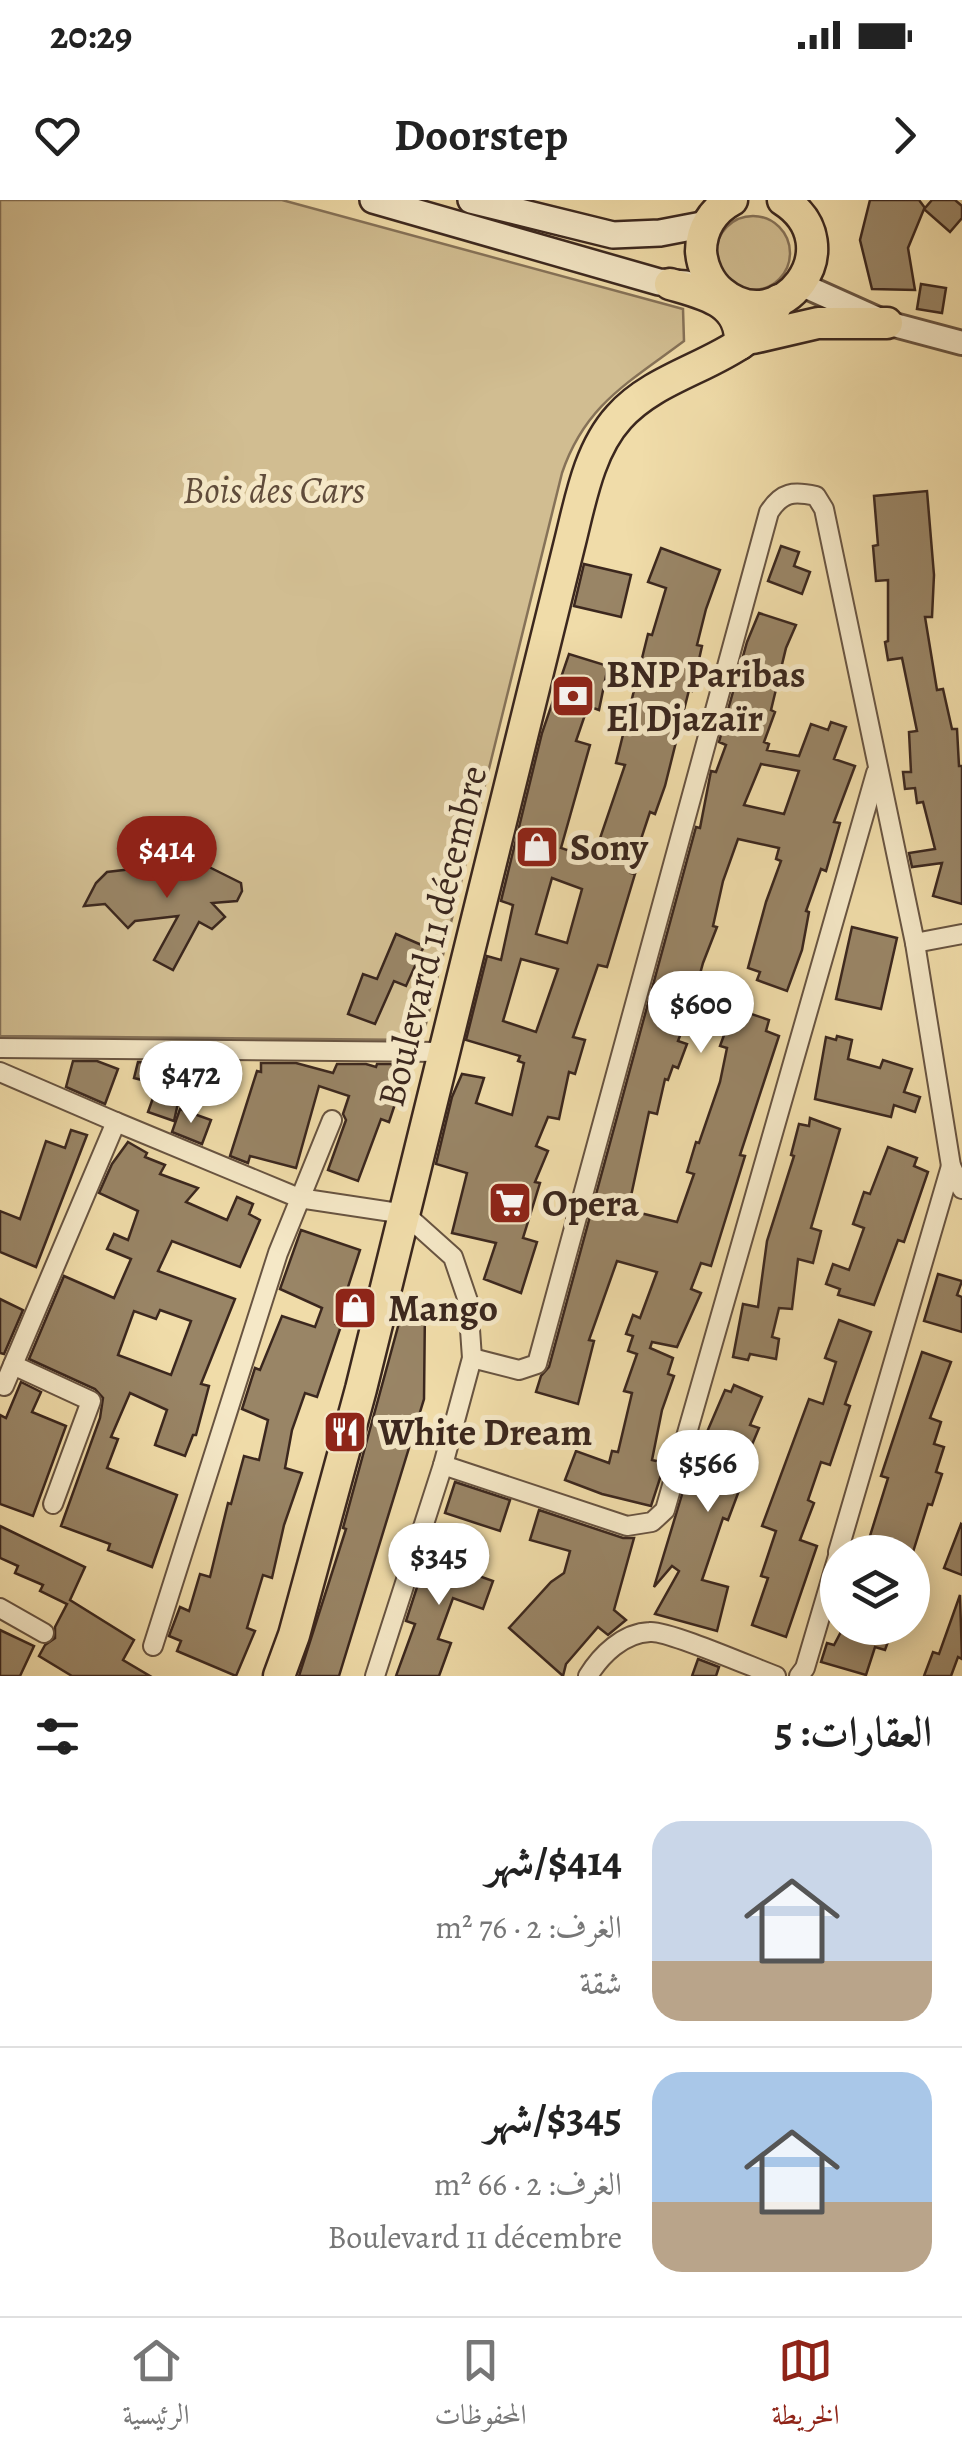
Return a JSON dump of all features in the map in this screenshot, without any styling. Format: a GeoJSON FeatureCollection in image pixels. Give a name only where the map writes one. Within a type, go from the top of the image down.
{"type":"FeatureCollection","features":[{"type":"Feature","properties":{"kind":"main road"},"geometry":{"type":"LineString","coordinates":[[373,200],[722,302],[747,341],[830,322],[888,323]]}},
{"type":"Feature","properties":{"kind":"main road"},"geometry":{"type":"LineString","coordinates":[[470,200],[613,235],[660,233],[707,224]]}},
{"type":"Feature","properties":{"kind":"main road"},"geometry":{"type":"LineString","coordinates":[[732,200],[715,212],[707,224],[701,250],[708,276],[721,292],[739,302],[760,305],[790,292],[811,261],[812,244],[804,220],[788,202]]}},
{"type":"Feature","properties":{"kind":"main road"},"geometry":{"type":"LineString","coordinates":[[670,284],[708,276]]}},
{"type":"Feature","properties":{"kind":"main road","name":"Boulevard 11 décembre"},"geometry":{"type":"LineString","coordinates":[[279,1676],[320,1540],[405,1214],[569,546],[594,459],[616,419],[633,403],[685,370],[747,341],[790,292]]}},
{"type":"Feature","properties":{"kind":"street"},"geometry":{"type":"LineString","coordinates":[[790,292],[962,343]]}},
{"type":"Feature","properties":{"kind":"street"},"geometry":{"type":"LineString","coordinates":[[472,1358],[519,1370],[537,1364],[769,512],[778,497],[796,492],[816,496],[824,508],[915,943],[951,1166],[962,1190]]}},
{"type":"Feature","properties":{"kind":"street"},"geometry":{"type":"LineString","coordinates":[[443,1465],[627,1526],[652,1522],[665,1510],[878,769]]}},
{"type":"Feature","properties":{"kind":"street"},"geometry":{"type":"LineString","coordinates":[[915,943],[962,934]]}},
{"type":"Feature","properties":{"kind":"street"},"geometry":{"type":"LineString","coordinates":[[0,1048],[444,1052]]}},
{"type":"Feature","properties":{"kind":"street"},"geometry":{"type":"LineString","coordinates":[[0,1072],[299,1198],[405,1214],[453,1257],[468,1301],[472,1358],[443,1465],[375,1676]]}},
{"type":"Feature","properties":{"kind":"street"},"geometry":{"type":"LineString","coordinates":[[153,1646],[278,1253],[332,1120]]}},
{"type":"Feature","properties":{"kind":"street"},"geometry":{"type":"LineString","coordinates":[[0,1384],[4,1386],[116,1122]]}},
{"type":"Feature","properties":{"kind":"street"},"geometry":{"type":"LineString","coordinates":[[844,1535],[951,1166]]}},
{"type":"Feature","properties":{"kind":"street"},"geometry":{"type":"LineString","coordinates":[[13,1364],[91,1401],[53,1504]]}},
{"type":"Feature","properties":{"kind":"street"},"geometry":{"type":"LineString","coordinates":[[2,1614],[44,1634]]}},
{"type":"Feature","properties":{"kind":"street"},"geometry":{"type":"LineString","coordinates":[[799,1676],[805,1668],[820,1616]]}},
{"type":"Feature","properties":{"kind":"street"},"geometry":{"type":"LineString","coordinates":[[588,1676],[596,1662],[626,1638],[652,1631],[776,1676]]}},
{"type":"Feature","properties":{"kind":"green space","name":"Bois des Cars"},"geometry":{"type":"Polygon","coordinates":[[[0,200],[282,200],[683,309],[684,341],[627,383],[596,412],[562,473],[422,1040],[0,1036],[0,200]]]}},
{"type":"Feature","properties":{"kind":"green space"},"geometry":{"type":"Polygon","coordinates":[[[753,216],[779,227],[790,253],[779,279],[753,290],[727,279],[716,253],[727,227],[753,216]]]}},
{"type":"Feature","properties":{"kind":"building"},"geometry":{"type":"Polygon","coordinates":[[[870,200],[919,200],[925,208],[932,200],[955,200],[962,206],[962,218],[950,232],[924,209],[908,248],[915,290],[872,289],[860,240],[870,200]]]}},
{"type":"Feature","properties":{"kind":"building"},"geometry":{"type":"Polygon","coordinates":[[[921,284],[946,288],[942,313],[917,309],[921,284]]]}},
{"type":"Feature","properties":{"kind":"building"},"geometry":{"type":"Polygon","coordinates":[[[927,491],[934,575],[932,617],[925,617],[937,690],[943,689],[952,729],[957,729],[962,766],[962,904],[933,896],[942,863],[912,867],[909,853],[935,849],[923,802],[917,803],[915,788],[905,789],[903,772],[911,772],[909,732],[917,731],[902,658],[888,660],[888,580],[876,581],[873,546],[878,545],[874,496],[927,491]]]}},
{"type":"Feature","properties":{"kind":"building"},"geometry":{"type":"Polygon","coordinates":[[[781,546],[799,552],[794,566],[810,572],[802,594],[768,581],[781,546]]]}},
{"type":"Feature","properties":{"kind":"building"},"geometry":{"type":"Polygon","coordinates":[[[661,548],[720,570],[706,609],[692,691],[689,690],[665,786],[655,814],[650,812],[640,842],[631,873],[635,874],[607,967],[598,965],[573,1037],[585,1040],[575,1074],[569,1072],[559,1119],[548,1117],[536,1146],[548,1151],[535,1182],[540,1183],[523,1238],[537,1242],[521,1293],[484,1279],[496,1243],[452,1233],[467,1173],[436,1164],[452,1097],[462,1074],[484,1078],[476,1103],[512,1115],[524,1063],[518,1061],[520,1056],[466,1040],[487,956],[501,960],[513,905],[501,901],[542,733],[569,654],[608,666],[599,710],[588,706],[576,741],[590,745],[561,848],[593,859],[625,765],[616,763],[648,634],[652,635],[666,588],[648,582],[661,548]],[[552,878],[536,934],[567,943],[582,889],[552,878]],[[521,959],[503,1021],[536,1032],[558,969],[521,959]]]}},
{"type":"Feature","properties":{"kind":"building"},"geometry":{"type":"Polygon","coordinates":[[[584,564],[631,575],[621,617],[574,606],[584,564]]]}},
{"type":"Feature","properties":{"kind":"building"},"geometry":{"type":"Polygon","coordinates":[[[759,613],[796,625],[786,648],[771,710],[775,712],[764,742],[769,744],[767,750],[799,756],[811,724],[828,730],[831,722],[846,727],[834,759],[855,766],[834,822],[840,823],[826,871],[821,869],[806,911],[809,912],[802,950],[787,991],[757,980],[760,972],[748,968],[781,861],[776,859],[779,848],[738,839],[723,881],[713,926],[717,927],[678,1041],[687,1044],[678,1068],[673,1066],[668,1080],[665,1079],[657,1114],[649,1112],[628,1210],[677,1222],[694,1174],[687,1172],[696,1142],[699,1143],[720,1082],[727,1048],[720,1046],[734,1008],[769,1020],[766,1031],[779,1036],[740,1155],[745,1156],[711,1266],[701,1263],[691,1289],[701,1293],[677,1347],[652,1342],[650,1348],[673,1358],[668,1374],[674,1376],[652,1460],[665,1463],[651,1506],[565,1480],[576,1451],[609,1463],[612,1451],[618,1452],[632,1393],[624,1391],[637,1354],[628,1351],[633,1336],[626,1334],[633,1315],[640,1318],[657,1272],[617,1261],[589,1340],[594,1341],[578,1404],[536,1392],[549,1367],[696,827],[700,828],[711,771],[716,772],[726,745],[719,742],[759,613]],[[761,764],[744,805],[784,814],[799,771],[761,764]]]}},
{"type":"Feature","properties":{"kind":"building"},"geometry":{"type":"Polygon","coordinates":[[[195,860],[241,883],[242,891],[237,901],[212,903],[225,917],[212,929],[199,922],[173,970],[154,960],[178,916],[135,921],[128,928],[105,904],[84,906],[107,872],[149,867],[154,862],[180,875],[195,860]]]}},
{"type":"Feature","properties":{"kind":"building"},"geometry":{"type":"Polygon","coordinates":[[[852,927],[897,938],[881,1009],[836,999],[852,927]]]}},
{"type":"Feature","properties":{"kind":"building"},"geometry":{"type":"Polygon","coordinates":[[[396,934],[424,946],[406,986],[394,981],[375,1024],[348,1014],[363,974],[377,979],[396,934]]]}},
{"type":"Feature","properties":{"kind":"building"},"geometry":{"type":"Polygon","coordinates":[[[837,1036],[852,1040],[848,1059],[880,1068],[883,1060],[912,1069],[904,1092],[920,1097],[915,1112],[894,1105],[891,1117],[815,1099],[826,1037],[836,1040],[837,1036]]]}},
{"type":"Feature","properties":{"kind":"building"},"geometry":{"type":"Polygon","coordinates":[[[73,1061],[97,1061],[118,1069],[105,1104],[66,1087],[73,1061]]]}},
{"type":"Feature","properties":{"kind":"building"},"geometry":{"type":"Polygon","coordinates":[[[138,1062],[232,1063],[224,1085],[184,1076],[174,1121],[148,1112],[158,1084],[134,1078],[138,1062]]]}},
{"type":"Feature","properties":{"kind":"building"},"geometry":{"type":"Polygon","coordinates":[[[261,1063],[296,1063],[333,1073],[337,1064],[396,1064],[392,1079],[402,1083],[389,1122],[381,1119],[358,1181],[328,1170],[346,1120],[343,1114],[349,1096],[319,1086],[296,1168],[250,1156],[248,1163],[230,1156],[261,1063]]]}},
{"type":"Feature","properties":{"kind":"building"},"geometry":{"type":"Polygon","coordinates":[[[180,1109],[211,1120],[202,1144],[172,1132],[180,1109]]]}},
{"type":"Feature","properties":{"kind":"building"},"geometry":{"type":"Polygon","coordinates":[[[810,1118],[840,1129],[811,1228],[821,1231],[813,1263],[798,1259],[792,1309],[779,1308],[772,1337],[779,1339],[776,1359],[750,1354],[748,1360],[733,1357],[743,1304],[758,1307],[767,1241],[794,1156],[791,1155],[799,1124],[809,1126],[810,1118]]]}},
{"type":"Feature","properties":{"kind":"building"},"geometry":{"type":"Polygon","coordinates":[[[71,1130],[87,1135],[36,1267],[0,1252],[0,1211],[20,1219],[46,1141],[65,1148],[71,1130]]]}},
{"type":"Feature","properties":{"kind":"building"},"geometry":{"type":"Polygon","coordinates":[[[128,1142],[147,1153],[145,1157],[165,1165],[160,1174],[198,1188],[186,1202],[227,1220],[237,1197],[253,1204],[249,1214],[260,1220],[240,1267],[172,1241],[158,1271],[235,1299],[201,1384],[209,1386],[196,1435],[185,1456],[155,1445],[167,1410],[130,1393],[111,1437],[118,1439],[107,1468],[177,1495],[152,1567],[108,1550],[110,1544],[61,1526],[100,1418],[103,1398],[95,1389],[29,1359],[64,1276],[114,1298],[131,1259],[107,1249],[114,1234],[128,1240],[138,1211],[99,1193],[112,1164],[128,1142]],[[160,1310],[156,1319],[134,1311],[118,1355],[171,1375],[191,1321],[160,1310]]]}},
{"type":"Feature","properties":{"kind":"building"},"geometry":{"type":"Polygon","coordinates":[[[888,1147],[917,1158],[914,1166],[928,1172],[904,1242],[898,1240],[874,1305],[838,1295],[840,1289],[826,1284],[833,1264],[849,1270],[864,1228],[853,1224],[864,1192],[870,1194],[888,1147]]]}},
{"type":"Feature","properties":{"kind":"building"},"geometry":{"type":"Polygon","coordinates":[[[301,1230],[360,1250],[336,1324],[341,1326],[317,1397],[305,1393],[292,1430],[285,1468],[302,1473],[284,1525],[272,1578],[263,1575],[247,1628],[255,1631],[236,1676],[177,1651],[181,1641],[169,1636],[180,1607],[189,1611],[200,1574],[210,1577],[244,1456],[259,1460],[268,1420],[242,1409],[255,1368],[260,1370],[282,1316],[315,1327],[322,1308],[280,1289],[301,1230]]]}},
{"type":"Feature","properties":{"kind":"building"},"geometry":{"type":"Polygon","coordinates":[[[938,1274],[962,1281],[957,1295],[962,1297],[962,1332],[924,1321],[938,1274]]]}},
{"type":"Feature","properties":{"kind":"building"},"geometry":{"type":"Polygon","coordinates":[[[0,1299],[23,1310],[4,1354],[0,1353],[0,1299]]]}},
{"type":"Feature","properties":{"kind":"building"},"geometry":{"type":"Polygon","coordinates":[[[405,1301],[425,1306],[424,1399],[339,1676],[299,1676],[346,1529],[343,1528],[405,1301]]]}},
{"type":"Feature","properties":{"kind":"building"},"geometry":{"type":"Polygon","coordinates":[[[839,1320],[871,1332],[845,1404],[850,1406],[830,1465],[821,1462],[808,1500],[814,1503],[800,1540],[817,1546],[786,1637],[752,1625],[768,1578],[761,1576],[776,1531],[762,1526],[809,1399],[823,1404],[836,1362],[825,1358],[839,1320]]]}},
{"type":"Feature","properties":{"kind":"building"},"geometry":{"type":"Polygon","coordinates":[[[922,1352],[951,1362],[930,1418],[941,1422],[934,1444],[944,1447],[936,1472],[942,1474],[918,1535],[870,1535],[888,1478],[881,1476],[922,1352]]]}},
{"type":"Feature","properties":{"kind":"building"},"geometry":{"type":"Polygon","coordinates":[[[21,1382],[41,1392],[32,1412],[66,1426],[33,1516],[0,1504],[0,1415],[6,1418],[21,1382]]]}},
{"type":"Feature","properties":{"kind":"building"},"geometry":{"type":"Polygon","coordinates":[[[734,1385],[762,1397],[750,1425],[759,1428],[738,1478],[743,1480],[728,1520],[723,1518],[702,1580],[728,1587],[717,1631],[655,1614],[679,1571],[672,1566],[654,1587],[690,1468],[702,1472],[704,1466],[710,1468],[723,1439],[707,1432],[725,1390],[731,1392],[734,1385]]]}},
{"type":"Feature","properties":{"kind":"building"},"geometry":{"type":"Polygon","coordinates":[[[455,1482],[510,1500],[500,1531],[445,1513],[455,1482]]]}},
{"type":"Feature","properties":{"kind":"building"},"geometry":{"type":"Polygon","coordinates":[[[539,1510],[623,1538],[634,1538],[614,1610],[626,1620],[608,1635],[598,1627],[566,1664],[563,1676],[509,1628],[564,1573],[570,1551],[530,1540],[539,1510]]]}},
{"type":"Feature","properties":{"kind":"building"},"geometry":{"type":"Polygon","coordinates":[[[962,1525],[962,1575],[944,1568],[962,1525]]]}},
{"type":"Feature","properties":{"kind":"building"},"geometry":{"type":"Polygon","coordinates":[[[0,1526],[85,1567],[70,1600],[134,1640],[123,1660],[150,1676],[72,1676],[39,1656],[55,1638],[55,1627],[67,1604],[40,1591],[43,1585],[15,1573],[18,1566],[0,1558],[0,1526]]]}},
{"type":"Feature","properties":{"kind":"building"},"geometry":{"type":"Polygon","coordinates":[[[431,1544],[481,1561],[476,1575],[493,1581],[483,1609],[453,1598],[438,1639],[451,1643],[439,1676],[396,1676],[415,1624],[406,1621],[431,1544]]]}},
{"type":"Feature","properties":{"kind":"building"},"geometry":{"type":"Polygon","coordinates":[[[960,1595],[962,1659],[958,1657],[951,1676],[924,1676],[933,1652],[939,1654],[960,1595]]]}},
{"type":"Feature","properties":{"kind":"building"},"geometry":{"type":"Polygon","coordinates":[[[0,1630],[34,1646],[20,1676],[0,1676],[0,1630]]]}},
{"type":"Feature","properties":{"kind":"building"},"geometry":{"type":"Polygon","coordinates":[[[826,1645],[887,1645],[885,1650],[875,1647],[866,1675],[821,1662],[826,1645]]]}},
{"type":"Feature","properties":{"kind":"building"},"geometry":{"type":"Polygon","coordinates":[[[698,1659],[719,1667],[716,1676],[692,1676],[698,1659]]]}},
{"type":"Feature","properties":{"kind":"place","name":"BNP Paribas El Djazaïr"},"geometry":{"type":"Point","coordinates":[573,696]}},
{"type":"Feature","properties":{"kind":"place","name":"Sony"},"geometry":{"type":"Point","coordinates":[537,847]}},
{"type":"Feature","properties":{"kind":"place","name":"Opera"},"geometry":{"type":"Point","coordinates":[510,1203]}},
{"type":"Feature","properties":{"kind":"place","name":"Mango"},"geometry":{"type":"Point","coordinates":[355,1308]}},
{"type":"Feature","properties":{"kind":"place","name":"White Dream"},"geometry":{"type":"Point","coordinates":[345,1432]}}]}
